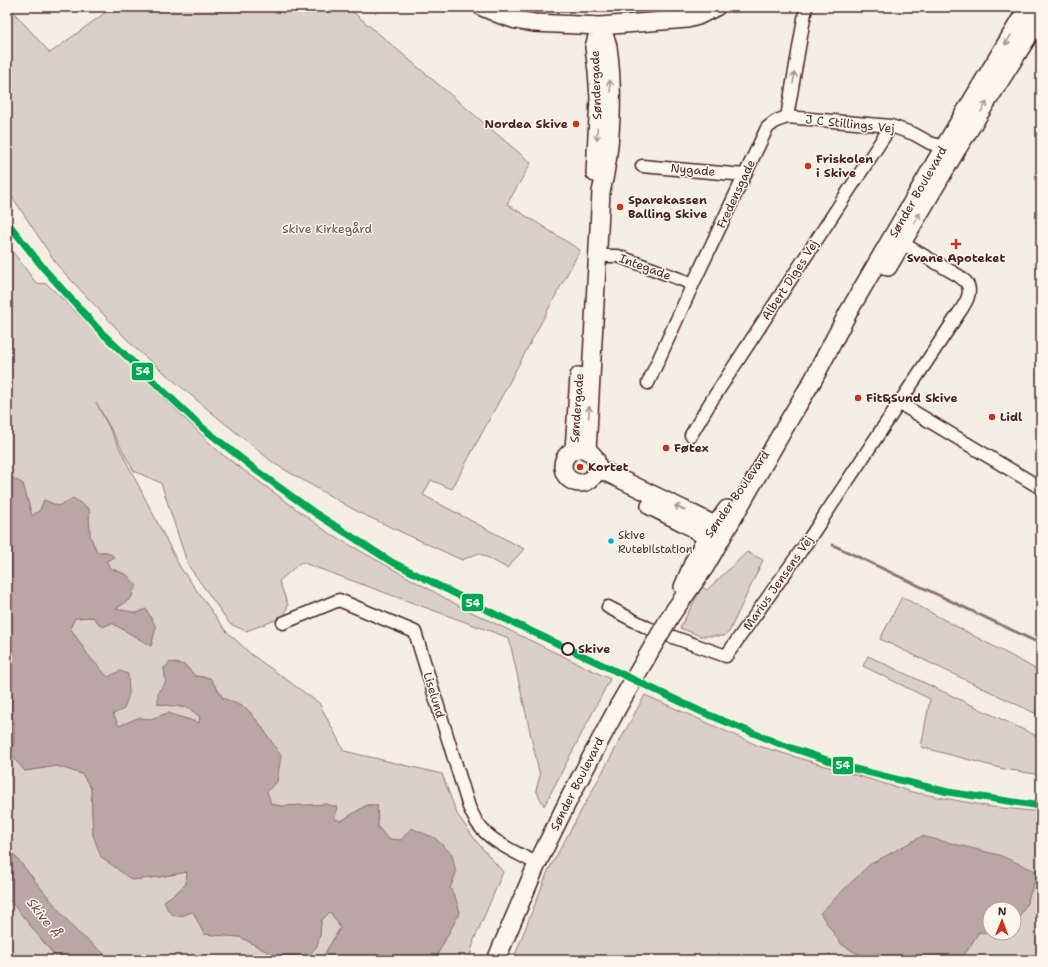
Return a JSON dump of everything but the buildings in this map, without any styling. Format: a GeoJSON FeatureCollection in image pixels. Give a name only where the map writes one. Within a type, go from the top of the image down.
{"type":"FeatureCollection","features":[{"type":"Feature","properties":{"kind":"street"},"geometry":{"type":"LineString","coordinates":[[482,7],[495,13],[529,23],[600,26],[687,20],[716,7]]}},
{"type":"Feature","properties":{"kind":"street"},"geometry":{"type":"LineString","coordinates":[[788,117],[806,7]]}},
{"type":"Feature","properties":{"kind":"street","name":"Sønder Boulevard"},"geometry":{"type":"LineString","coordinates":[[496,960],[537,864],[571,795],[619,705],[671,615],[694,561],[716,534],[789,420],[813,380],[849,311],[898,240],[1028,7]]}},
{"type":"Feature","properties":{"kind":"street","name":"Sønder Boulevard"},"geometry":{"type":"LineString","coordinates":[[950,149],[1041,16]]}},
{"type":"Feature","properties":{"kind":"street","name":"Søndergade"},"geometry":{"type":"LineString","coordinates":[[581,450],[601,192],[609,145],[611,98],[608,45],[600,26]]}},
{"type":"Feature","properties":{"kind":"street","name":"Søndergade"},"geometry":{"type":"LineString","coordinates":[[581,450],[580,371],[590,256],[599,98],[594,46],[600,26]]}},
{"type":"Feature","properties":{"kind":"street","name":"J C Stillings Vej"},"geometry":{"type":"LineString","coordinates":[[788,117],[891,126],[950,149]]}},
{"type":"Feature","properties":{"kind":"street","name":"Fredensgade"},"geometry":{"type":"LineString","coordinates":[[648,383],[767,128],[776,121],[788,117]]}},
{"type":"Feature","properties":{"kind":"street","name":"Albert Diges Vej"},"geometry":{"type":"LineString","coordinates":[[691,435],[710,403],[891,126]]}},
{"type":"Feature","properties":{"kind":"street","name":"Nygade"},"geometry":{"type":"LineString","coordinates":[[642,166],[745,175]]}},
{"type":"Feature","properties":{"kind":"street","name":"Marius Jensens Vej"},"geometry":{"type":"LineString","coordinates":[[608,607],[648,628],[726,656],[805,545],[968,298],[969,290],[966,282],[959,276],[898,240]]}},
{"type":"Feature","properties":{"kind":"street","name":"Integade"},"geometry":{"type":"LineString","coordinates":[[597,256],[618,256],[693,284]]}},
{"type":"Feature","properties":{"kind":"street"},"geometry":{"type":"LineString","coordinates":[[899,403],[1041,488]]}},
{"type":"Feature","properties":{"kind":"street"},"geometry":{"type":"LineString","coordinates":[[581,450],[592,454],[595,458],[597,463],[595,473],[587,482],[576,483],[564,473],[563,462],[569,453],[581,450]]}},
{"type":"Feature","properties":{"kind":"street"},"geometry":{"type":"LineString","coordinates":[[595,473],[716,534]]}},
{"type":"Feature","properties":{"kind":"street","name":"Liselund"},"geometry":{"type":"LineString","coordinates":[[283,622],[339,600],[415,632],[469,807],[478,825],[491,837],[537,864]]}},
{"type":"Feature","properties":{"kind":"green space","name":"Skive Kirkegård"},"geometry":{"type":"Polygon","coordinates":[[[7,7],[9,7],[50,53],[113,7],[347,7],[531,163],[507,204],[580,250],[452,489],[431,480],[423,495],[524,549],[507,568],[479,553],[462,560],[358,512],[275,464],[136,349],[58,266],[7,189],[7,7]]]}},
{"type":"Feature","properties":{"kind":"green space"},"geometry":{"type":"Polygon","coordinates":[[[7,244],[36,283],[47,284],[219,452],[330,534],[461,607],[610,679],[544,806],[536,790],[540,776],[509,638],[301,562],[279,581],[288,605],[284,617],[246,631],[230,624],[188,565],[161,483],[134,471],[96,402],[180,567],[226,631],[252,655],[319,703],[344,751],[442,774],[457,814],[476,841],[503,872],[474,940],[469,960],[439,960],[438,953],[460,912],[450,888],[456,873],[401,840],[388,839],[378,827],[377,805],[367,805],[341,821],[271,804],[266,791],[280,756],[260,724],[246,708],[223,698],[210,678],[195,676],[185,665],[164,668],[166,682],[158,704],[189,708],[200,717],[199,723],[168,713],[151,719],[138,718],[119,726],[113,714],[108,678],[88,655],[70,628],[75,618],[93,617],[102,627],[112,623],[151,646],[156,627],[137,613],[116,609],[131,598],[133,592],[132,588],[127,575],[110,568],[106,561],[114,557],[107,552],[97,552],[90,536],[89,509],[58,506],[44,500],[40,510],[32,516],[23,484],[7,475],[7,244]]]}},
{"type":"Feature","properties":{"kind":"green space"},"geometry":{"type":"Polygon","coordinates":[[[747,552],[763,560],[729,632],[724,636],[701,636],[680,628],[702,587],[707,590],[747,552]]]}},
{"type":"Feature","properties":{"kind":"green space"},"geometry":{"type":"Polygon","coordinates":[[[902,597],[1041,672],[1041,716],[880,639],[902,597]]]}},
{"type":"Feature","properties":{"kind":"green space"},"geometry":{"type":"Polygon","coordinates":[[[868,656],[1041,738],[1041,775],[1004,769],[921,747],[930,699],[863,666],[868,656]]]}},
{"type":"Feature","properties":{"kind":"green space"},"geometry":{"type":"Polygon","coordinates":[[[645,695],[759,746],[912,792],[992,807],[1041,812],[1041,960],[961,960],[979,932],[982,932],[982,941],[1022,941],[1022,912],[1026,905],[1038,872],[841,944],[868,960],[513,960],[548,871],[645,695]]]}},
{"type":"Feature","properties":{"kind":"green space"},"geometry":{"type":"Polygon","coordinates":[[[7,711],[14,720],[14,743],[10,753],[25,771],[57,766],[82,774],[91,788],[93,835],[132,880],[187,872],[186,884],[164,901],[182,916],[193,911],[204,934],[240,937],[275,956],[293,955],[306,958],[320,935],[321,921],[330,912],[340,928],[321,960],[7,960],[7,711]]]}},
{"type":"Feature","properties":{"kind":"water"},"geometry":{"type":"Polygon","coordinates":[[[7,475],[23,484],[32,516],[40,510],[44,500],[58,506],[73,498],[89,509],[90,536],[97,552],[107,552],[114,557],[106,561],[110,568],[127,575],[137,586],[133,591],[131,598],[116,609],[137,613],[146,609],[156,627],[151,646],[112,623],[102,627],[93,617],[75,618],[70,628],[88,655],[108,677],[120,671],[128,674],[129,694],[124,709],[113,714],[119,726],[138,718],[151,719],[168,713],[199,723],[200,717],[189,708],[158,704],[158,692],[166,682],[164,668],[170,662],[185,665],[195,676],[210,678],[223,698],[246,708],[260,724],[281,756],[277,782],[267,791],[271,804],[281,806],[327,804],[337,807],[335,819],[341,821],[367,805],[377,805],[378,827],[388,839],[401,840],[411,828],[435,838],[452,854],[456,873],[450,888],[460,912],[438,953],[439,960],[321,960],[340,928],[330,912],[321,921],[320,935],[317,946],[306,959],[293,955],[275,956],[240,937],[204,934],[193,912],[183,915],[172,914],[166,907],[164,901],[186,884],[187,872],[132,880],[101,857],[93,835],[91,788],[82,774],[57,766],[25,771],[9,753],[14,743],[14,720],[7,711],[7,475]]]}},
{"type":"Feature","properties":{"kind":"water"},"geometry":{"type":"Polygon","coordinates":[[[922,836],[999,855],[1038,872],[1026,905],[1022,912],[1022,901],[982,901],[982,932],[979,932],[961,960],[868,960],[841,944],[820,913],[869,865],[922,836]]]}},
{"type":"Feature","properties":{"kind":"water","name":"Skive Å"},"geometry":{"type":"Polygon","coordinates":[[[7,846],[75,930],[108,957],[116,960],[58,960],[7,897],[7,846]]]}},
{"type":"Feature","properties":{"kind":"waterway"},"geometry":{"type":"LineString","coordinates":[[833,545],[1041,644]]}},
{"type":"Feature","properties":{"kind":"transit line","name":"54"},"geometry":{"type":"LineString","coordinates":[[7,222],[45,270],[101,332],[203,428],[257,471],[315,513],[390,561],[499,616],[702,712],[780,744],[851,768],[948,792],[1041,806]]}},
{"type":"Feature","properties":{"kind":"place","name":"Nordea Skive"},"geometry":{"type":"Point","coordinates":[576,124]}},
{"type":"Feature","properties":{"kind":"place","name":"Friskolen i Skive"},"geometry":{"type":"Point","coordinates":[808,166]}},
{"type":"Feature","properties":{"kind":"place","name":"Sparekassen Balling Skive"},"geometry":{"type":"Point","coordinates":[620,207]}},
{"type":"Feature","properties":{"kind":"place","name":"Svane Apoteket"},"geometry":{"type":"Point","coordinates":[956,244]}},
{"type":"Feature","properties":{"kind":"place","name":"Fit&Sund Skive"},"geometry":{"type":"Point","coordinates":[858,398]}},
{"type":"Feature","properties":{"kind":"place","name":"Lidl"},"geometry":{"type":"Point","coordinates":[992,417]}},
{"type":"Feature","properties":{"kind":"place","name":"Føtex"},"geometry":{"type":"Point","coordinates":[666,448]}},
{"type":"Feature","properties":{"kind":"place","name":"Kortet"},"geometry":{"type":"Point","coordinates":[580,467]}},
{"type":"Feature","properties":{"kind":"place","name":"Skive Rutebilstation"},"geometry":{"type":"Point","coordinates":[611,541]}},
{"type":"Feature","properties":{"kind":"place","name":"Skive"},"geometry":{"type":"Point","coordinates":[568,649]}}]}
